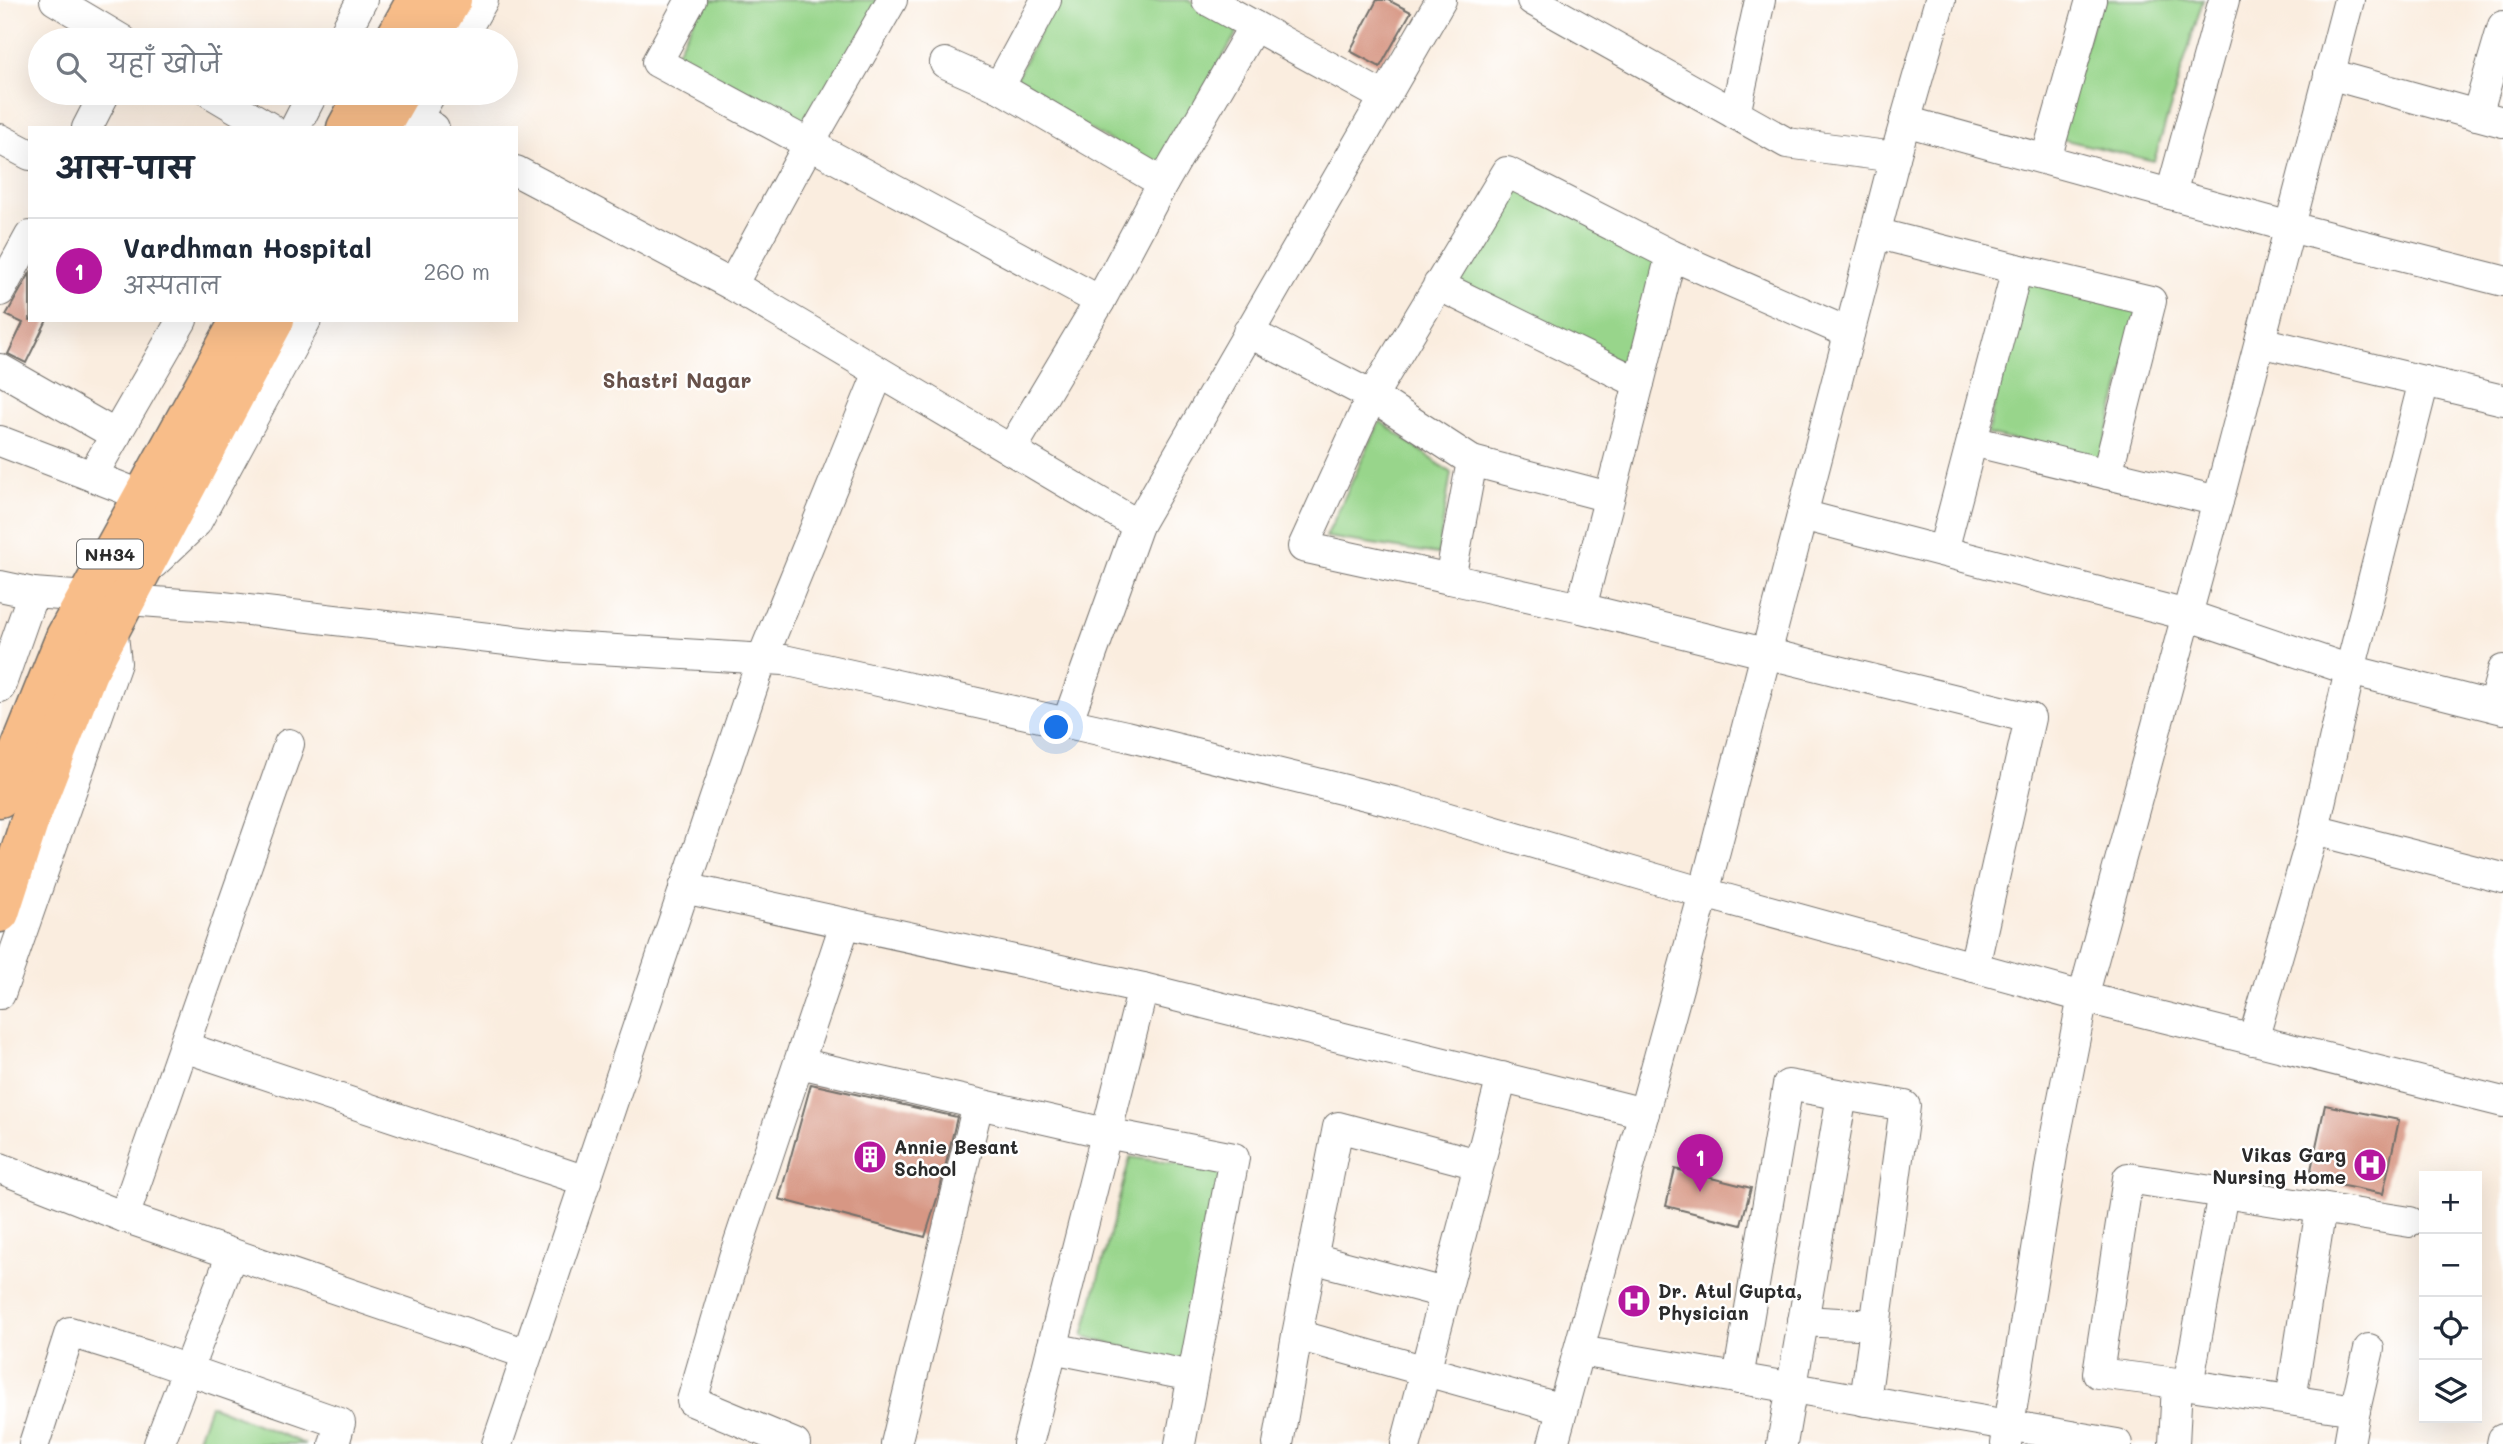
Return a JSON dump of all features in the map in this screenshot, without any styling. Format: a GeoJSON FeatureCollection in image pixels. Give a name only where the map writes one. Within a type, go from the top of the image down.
{"type":"FeatureCollection","features":[{"type":"Feature","properties":{"kind":"highway"},"geometry":{"type":"LineString","coordinates":[[401,28],[416,0]]}},
{"type":"Feature","properties":{"kind":"highway"},"geometry":{"type":"LineString","coordinates":[[436,28],[452,0]]}},
{"type":"Feature","properties":{"kind":"highway"},"geometry":{"type":"LineString","coordinates":[[353,126],[404,111]]}},
{"type":"Feature","properties":{"kind":"highway","name":"NH34"},"geometry":{"type":"LineString","coordinates":[[0,798],[65,637],[239,322]]}},
{"type":"Feature","properties":{"kind":"highway","name":"NH34"},"geometry":{"type":"LineString","coordinates":[[0,913],[30,820],[88,672],[274,322]]}},
{"type":"Feature","properties":{"kind":"street"},"geometry":{"type":"LineString","coordinates":[[55,0],[102,28]]}},
{"type":"Feature","properties":{"kind":"street"},"geometry":{"type":"LineString","coordinates":[[347,28],[362,0]]}},
{"type":"Feature","properties":{"kind":"street"},"geometry":{"type":"LineString","coordinates":[[467,28],[483,0]]}},
{"type":"Feature","properties":{"kind":"street"},"geometry":{"type":"LineString","coordinates":[[691,0],[657,62],[1100,301]]}},
{"type":"Feature","properties":{"kind":"street"},"geometry":{"type":"LineString","coordinates":[[732,285],[891,0]]}},
{"type":"Feature","properties":{"kind":"street"},"geometry":{"type":"LineString","coordinates":[[999,87],[1046,0]]}},
{"type":"Feature","properties":{"kind":"street"},"geometry":{"type":"LineString","coordinates":[[1207,0],[1384,97]]}},
{"type":"Feature","properties":{"kind":"street"},"geometry":{"type":"LineString","coordinates":[[1066,723],[1138,525],[1441,0]]}},
{"type":"Feature","properties":{"kind":"street"},"geometry":{"type":"LineString","coordinates":[[1532,0],[1787,143],[1895,158]]}},
{"type":"Feature","properties":{"kind":"street"},"geometry":{"type":"LineString","coordinates":[[1735,114],[1760,0]]}},
{"type":"Feature","properties":{"kind":"street"},"geometry":{"type":"LineString","coordinates":[[1553,1444],[1704,893],[1875,233],[1940,0]]}},
{"type":"Feature","properties":{"kind":"street"},"geometry":{"type":"LineString","coordinates":[[2046,159],[2091,0]]}},
{"type":"Feature","properties":{"kind":"street"},"geometry":{"type":"LineString","coordinates":[[2171,194],[2224,0]]}},
{"type":"Feature","properties":{"kind":"street"},"geometry":{"type":"LineString","coordinates":[[2007,1435],[2053,1149],[2083,997],[2218,501],[2348,0]]}},
{"type":"Feature","properties":{"kind":"street"},"geometry":{"type":"LineString","coordinates":[[1011,450],[1100,301],[1163,183],[1254,26]]}},
{"type":"Feature","properties":{"kind":"street"},"geometry":{"type":"LineString","coordinates":[[2329,75],[2490,118],[2503,26]]}},
{"type":"Feature","properties":{"kind":"street"},"geometry":{"type":"LineString","coordinates":[[945,63],[999,87],[1163,183]]}},
{"type":"Feature","properties":{"kind":"street"},"geometry":{"type":"LineString","coordinates":[[88,126],[99,105]]}},
{"type":"Feature","properties":{"kind":"street"},"geometry":{"type":"LineString","coordinates":[[231,105],[267,126]]}},
{"type":"Feature","properties":{"kind":"street"},"geometry":{"type":"LineString","coordinates":[[296,126],[307,105]]}},
{"type":"Feature","properties":{"kind":"street"},"geometry":{"type":"LineString","coordinates":[[1905,121],[2290,227],[2503,281]]}},
{"type":"Feature","properties":{"kind":"street"},"geometry":{"type":"LineString","coordinates":[[0,139],[28,154]]}},
{"type":"Feature","properties":{"kind":"street"},"geometry":{"type":"LineString","coordinates":[[518,172],[732,285],[1138,525]]}},
{"type":"Feature","properties":{"kind":"street"},"geometry":{"type":"LineString","coordinates":[[1849,333],[1671,255],[1507,172],[1372,396],[1303,547],[1581,608],[2030,718],[1974,967]]}},
{"type":"Feature","properties":{"kind":"street"},"geometry":{"type":"LineString","coordinates":[[1875,233],[2151,301],[2107,474]]}},
{"type":"Feature","properties":{"kind":"street"},"geometry":{"type":"LineString","coordinates":[[0,291],[28,240]]}},
{"type":"Feature","properties":{"kind":"street"},"geometry":{"type":"LineString","coordinates":[[1581,608],[1671,255]]}},
{"type":"Feature","properties":{"kind":"street"},"geometry":{"type":"LineString","coordinates":[[1943,551],[2017,269]]}},
{"type":"Feature","properties":{"kind":"street"},"geometry":{"type":"LineString","coordinates":[[1438,285],[1639,383]]}},
{"type":"Feature","properties":{"kind":"street"},"geometry":{"type":"LineString","coordinates":[[92,476],[181,322]]}},
{"type":"Feature","properties":{"kind":"street"},"geometry":{"type":"LineString","coordinates":[[0,994],[116,663],[125,602],[196,523],[305,322]]}},
{"type":"Feature","properties":{"kind":"street"},"geometry":{"type":"LineString","coordinates":[[1248,332],[1372,396],[1472,461],[1609,497]]}},
{"type":"Feature","properties":{"kind":"street"},"geometry":{"type":"LineString","coordinates":[[2260,342],[2503,400]]}},
{"type":"Feature","properties":{"kind":"street"},"geometry":{"type":"LineString","coordinates":[[0,369],[116,435]]}},
{"type":"Feature","properties":{"kind":"street"},"geometry":{"type":"LineString","coordinates":[[497,1444],[762,659],[879,372]]}},
{"type":"Feature","properties":{"kind":"street"},"geometry":{"type":"LineString","coordinates":[[2253,1040],[2314,830],[2350,670],[2424,381]]}},
{"type":"Feature","properties":{"kind":"street"},"geometry":{"type":"LineString","coordinates":[[0,441],[143,496]]}},
{"type":"Feature","properties":{"kind":"street"},"geometry":{"type":"LineString","coordinates":[[1972,441],[2218,501]]}},
{"type":"Feature","properties":{"kind":"street"},"geometry":{"type":"LineString","coordinates":[[1450,579],[1472,461]]}},
{"type":"Feature","properties":{"kind":"street"},"geometry":{"type":"LineString","coordinates":[[1802,514],[2187,615],[2350,670],[2498,708],[2503,670]]}},
{"type":"Feature","properties":{"kind":"street"},"geometry":{"type":"LineString","coordinates":[[0,586],[33,593],[125,602],[223,607],[566,647],[784,660],[1066,723],[1394,802],[1704,893],[2083,997],[2503,1102]]}},
{"type":"Feature","properties":{"kind":"street"},"geometry":{"type":"LineString","coordinates":[[0,687],[33,593]]}},
{"type":"Feature","properties":{"kind":"street"},"geometry":{"type":"LineString","coordinates":[[124,1217],[289,744]]}},
{"type":"Feature","properties":{"kind":"street"},"geometry":{"type":"LineString","coordinates":[[2314,830],[2503,878]]}},
{"type":"Feature","properties":{"kind":"street"},"geometry":{"type":"LineString","coordinates":[[684,888],[1143,988],[1644,1113]]}},
{"type":"Feature","properties":{"kind":"street"},"geometry":{"type":"LineString","coordinates":[[795,1444],[692,1401],[734,1257],[845,923]]}},
{"type":"Feature","properties":{"kind":"street"},"geometry":{"type":"LineString","coordinates":[[1028,1444],[1143,988]]}},
{"type":"Feature","properties":{"kind":"street"},"geometry":{"type":"LineString","coordinates":[[184,1047],[586,1181]]}},
{"type":"Feature","properties":{"kind":"street"},"geometry":{"type":"LineString","coordinates":[[799,1063],[1106,1133],[1234,1158],[1180,1444]]}},
{"type":"Feature","properties":{"kind":"street"},"geometry":{"type":"LineString","coordinates":[[1406,1444],[1502,1077]]}},
{"type":"Feature","properties":{"kind":"street"},"geometry":{"type":"LineString","coordinates":[[1738,1378],[1788,1085],[1905,1106],[1865,1401]]}},
{"type":"Feature","properties":{"kind":"street"},"geometry":{"type":"LineString","coordinates":[[1782,1444],[1842,1095]]}},
{"type":"Feature","properties":{"kind":"street"},"geometry":{"type":"LineString","coordinates":[[896,1444],[978,1104]]}},
{"type":"Feature","properties":{"kind":"street"},"geometry":{"type":"LineString","coordinates":[[1278,1444],[1338,1127],[1478,1164]]}},
{"type":"Feature","properties":{"kind":"street"},"geometry":{"type":"LineString","coordinates":[[0,1168],[124,1217],[527,1354]]}},
{"type":"Feature","properties":{"kind":"street"},"geometry":{"type":"LineString","coordinates":[[2356,1410],[2098,1373],[2128,1178],[2410,1222]]}},
{"type":"Feature","properties":{"kind":"street"},"geometry":{"type":"LineString","coordinates":[[2174,1444],[2182,1384],[2222,1193]]}},
{"type":"Feature","properties":{"kind":"street"},"geometry":{"type":"LineString","coordinates":[[2291,1400],[2321,1208]]}},
{"type":"Feature","properties":{"kind":"street"},"geometry":{"type":"LineString","coordinates":[[159,1444],[232,1254]]}},
{"type":"Feature","properties":{"kind":"street"},"geometry":{"type":"LineString","coordinates":[[1312,1258],[1444,1293]]}},
{"type":"Feature","properties":{"kind":"street"},"geometry":{"type":"LineString","coordinates":[[1803,1321],[1875,1325]]}},
{"type":"Feature","properties":{"kind":"street"},"geometry":{"type":"LineString","coordinates":[[34,1444],[70,1332],[340,1423],[334,1444]]}},
{"type":"Feature","properties":{"kind":"street"},"geometry":{"type":"LineString","coordinates":[[1297,1335],[1562,1409]]}},
{"type":"Feature","properties":{"kind":"street"},"geometry":{"type":"LineString","coordinates":[[1052,1348],[1192,1376]]}},
{"type":"Feature","properties":{"kind":"street"},"geometry":{"type":"LineString","coordinates":[[2349,1444],[2370,1349]]}},
{"type":"Feature","properties":{"kind":"street"},"geometry":{"type":"LineString","coordinates":[[1580,1351],[1865,1401],[2007,1435],[2117,1444]]}},
{"type":"Feature","properties":{"kind":"street"},"geometry":{"type":"LineString","coordinates":[[2502,1444],[2503,1439]]}},
{"type":"Feature","properties":{"kind":"green space"},"geometry":{"type":"Polygon","coordinates":[[[704,0],[882,0],[805,130],[673,59],[704,0]]]}},
{"type":"Feature","properties":{"kind":"green space"},"geometry":{"type":"Polygon","coordinates":[[[1056,0],[1188,0],[1239,29],[1159,168],[1012,86],[1056,0]]]}},
{"type":"Feature","properties":{"kind":"green space"},"geometry":{"type":"Polygon","coordinates":[[[2100,0],[2203,0],[2154,161],[2057,138],[2100,0]]]}},
{"type":"Feature","properties":{"kind":"green space"},"geometry":{"type":"Polygon","coordinates":[[[1512,183],[1662,261],[1633,369],[1450,282],[1512,183]]]}},
{"type":"Feature","properties":{"kind":"green space"},"geometry":{"type":"Polygon","coordinates":[[[2025,279],[2141,307],[2100,461],[1987,434],[2025,279]]]}},
{"type":"Feature","properties":{"kind":"green space"},"geometry":{"type":"Polygon","coordinates":[[[1380,421],[1451,473],[1438,554],[1326,537],[1380,421]]]}},
{"type":"Feature","properties":{"kind":"green space"},"geometry":{"type":"Polygon","coordinates":[[[1130,1157],[1222,1170],[1186,1364],[1083,1336],[1130,1157]]]}},
{"type":"Feature","properties":{"kind":"green space"},"geometry":{"type":"Polygon","coordinates":[[[210,1405],[305,1444],[196,1444],[210,1405]]]}},
{"type":"Feature","properties":{"kind":"building"},"geometry":{"type":"Polygon","coordinates":[[[1377,0],[1388,0],[1411,12],[1380,67],[1350,51],[1377,0]]]}},
{"type":"Feature","properties":{"kind":"building"},"geometry":{"type":"Polygon","coordinates":[[[28,276],[28,322],[46,322],[26,363],[8,354],[23,323],[6,315],[28,276]]]}},
{"type":"Feature","properties":{"kind":"building","name":"Annie Besant School"},"geometry":{"type":"Polygon","coordinates":[[[811,1084],[957,1117],[940,1189],[925,1237],[779,1199],[811,1084]]]}},
{"type":"Feature","properties":{"kind":"building"},"geometry":{"type":"Polygon","coordinates":[[[2325,1105],[2399,1120],[2383,1194],[2309,1179],[2325,1105]]]}},
{"type":"Feature","properties":{"kind":"building"},"geometry":{"type":"Polygon","coordinates":[[[1675,1169],[1751,1188],[1741,1225],[1666,1206],[1675,1169]]]}},
{"type":"Feature","properties":{"kind":"place","name":"Annie Besant School"},"geometry":{"type":"Point","coordinates":[870,1157]}},
{"type":"Feature","properties":{"kind":"place","name":"Vikas Garg Nursing Home"},"geometry":{"type":"Point","coordinates":[2370,1165]}},
{"type":"Feature","properties":{"kind":"place","name":"Vardhman Hospital"},"geometry":{"type":"Point","coordinates":[1700,1192]}},
{"type":"Feature","properties":{"kind":"place","name":"Dr. Atul Gupta, Physician"},"geometry":{"type":"Point","coordinates":[1634,1301]}},
{"type":"Feature","properties":{"kind":"district","name":"Shastri Nagar"},"geometry":{"type":"Point","coordinates":[677,379]}}]}
